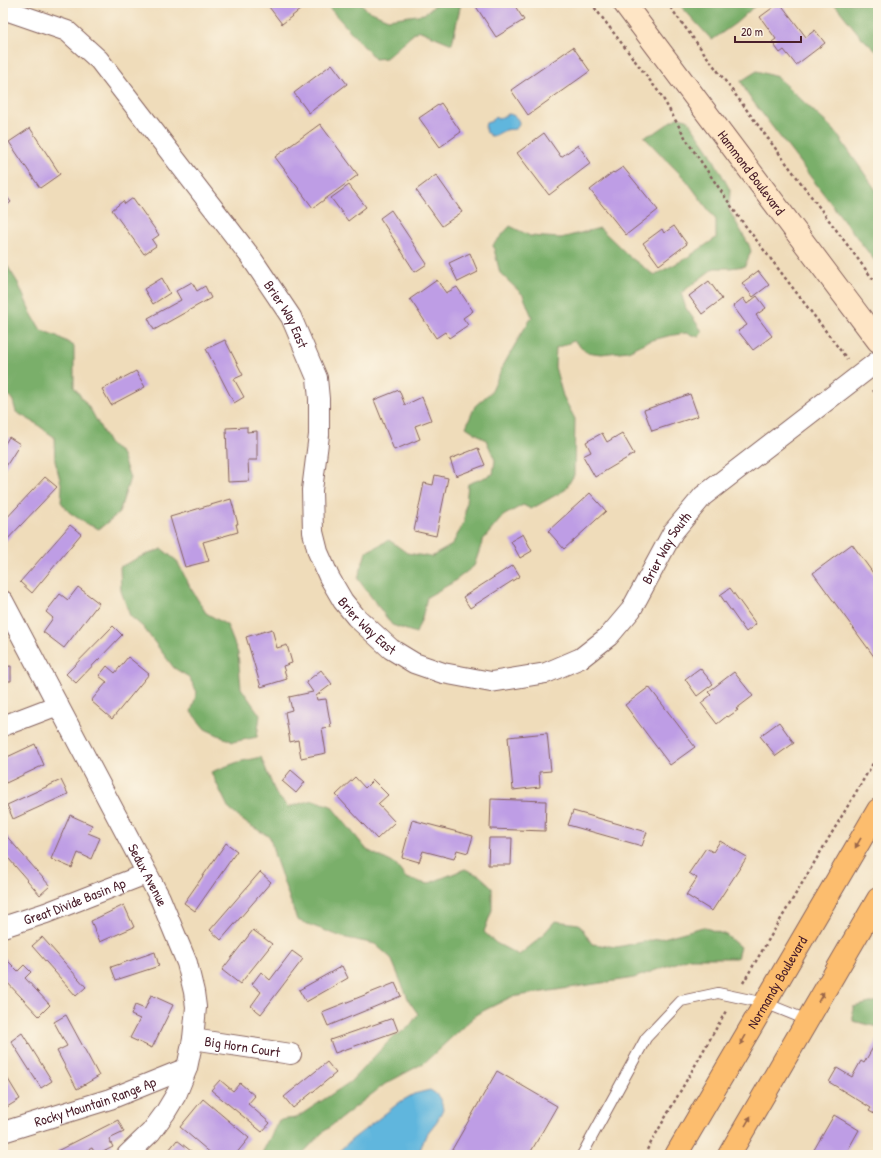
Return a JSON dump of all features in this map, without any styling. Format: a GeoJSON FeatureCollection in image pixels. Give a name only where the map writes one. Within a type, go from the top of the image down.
{"type":"FeatureCollection","features":[{"type":"Feature","properties":{"kind":"main road","name":"Normandy Boulevard"},"geometry":{"type":"LineString","coordinates":[[676,1155],[878,810]]}},
{"type":"Feature","properties":{"kind":"main road"},"geometry":{"type":"LineString","coordinates":[[728,1155],[878,899]]}},
{"type":"Feature","properties":{"kind":"street","name":"Hammond Boulevard"},"geometry":{"type":"LineString","coordinates":[[624,3],[878,341]]}},
{"type":"Feature","properties":{"kind":"street","name":"Brier Way East"},"geometry":{"type":"LineString","coordinates":[[3,9],[67,31],[99,60],[250,256],[292,317],[317,378],[319,399],[319,435],[312,490],[313,532],[318,552],[329,578],[343,601],[356,617],[379,640],[414,663],[443,673]]}},
{"type":"Feature","properties":{"kind":"street","name":"Brier Way South"},"geometry":{"type":"LineString","coordinates":[[443,673],[491,682],[546,673],[581,658],[609,636],[631,610],[673,532],[703,496],[878,361]]}},
{"type":"Feature","properties":{"kind":"street","name":"Sedux Avenue"},"geometry":{"type":"LineString","coordinates":[[3,601],[160,898],[187,963],[194,992],[196,1007],[193,1038],[187,1068],[177,1093],[165,1113],[150,1132],[127,1155]]}},
{"type":"Feature","properties":{"kind":"street"},"geometry":{"type":"LineString","coordinates":[[3,726],[58,705]]}},
{"type":"Feature","properties":{"kind":"street","name":"Great Divide Basin Ap"},"geometry":{"type":"LineString","coordinates":[[3,927],[46,913],[146,874]]}},
{"type":"Feature","properties":{"kind":"street","name":"Big Horn Court"},"geometry":{"type":"LineString","coordinates":[[193,1038],[291,1054]]}},
{"type":"Feature","properties":{"kind":"street","name":"Rocky Mountain Range Ap"},"geometry":{"type":"LineString","coordinates":[[3,1132],[110,1099],[187,1068]]}},
{"type":"Feature","properties":{"kind":"lane"},"geometry":{"type":"LineString","coordinates":[[582,1155],[646,1038],[681,1001],[718,993],[765,1003],[807,1020]]}},
{"type":"Feature","properties":{"kind":"path"},"geometry":{"type":"LineString","coordinates":[[591,3],[661,96],[689,144],[738,216],[860,375],[878,396]]}},
{"type":"Feature","properties":{"kind":"path"},"geometry":{"type":"LineString","coordinates":[[668,3],[878,286]]}},
{"type":"Feature","properties":{"kind":"path"},"geometry":{"type":"LineString","coordinates":[[644,1155],[734,997],[878,755]]}},
{"type":"Feature","properties":{"kind":"green space"},"geometry":{"type":"Polygon","coordinates":[[[325,3],[361,3],[367,10],[388,19],[424,14],[438,3],[461,3],[452,44],[418,30],[386,58],[375,59],[325,3]]]}},
{"type":"Feature","properties":{"kind":"green space"},"geometry":{"type":"Polygon","coordinates":[[[678,3],[758,3],[736,23],[712,40],[678,3]]]}},
{"type":"Feature","properties":{"kind":"green space"},"geometry":{"type":"Polygon","coordinates":[[[831,3],[878,3],[878,53],[861,37],[836,6],[831,3]]]}},
{"type":"Feature","properties":{"kind":"green space"},"geometry":{"type":"Polygon","coordinates":[[[757,71],[777,77],[834,130],[878,193],[878,265],[748,95],[741,81],[757,71]]]}},
{"type":"Feature","properties":{"kind":"green space"},"geometry":{"type":"Polygon","coordinates":[[[678,117],[687,119],[708,149],[730,190],[729,210],[751,251],[745,266],[714,268],[681,293],[686,308],[702,331],[699,337],[686,333],[668,336],[649,341],[628,351],[601,354],[586,352],[574,341],[556,348],[555,367],[563,396],[575,419],[574,475],[565,490],[531,509],[523,505],[503,516],[483,540],[474,566],[452,583],[427,597],[422,618],[416,633],[392,625],[358,579],[366,552],[389,540],[407,553],[431,557],[452,545],[464,522],[468,484],[493,474],[495,460],[486,440],[466,427],[475,406],[491,392],[503,366],[532,317],[523,295],[500,273],[493,245],[510,226],[530,236],[561,238],[600,228],[630,257],[654,275],[685,259],[716,238],[716,220],[687,181],[644,137],[656,132],[678,117]]]}},
{"type":"Feature","properties":{"kind":"green space"},"geometry":{"type":"Polygon","coordinates":[[[3,259],[18,283],[31,313],[41,330],[57,336],[74,346],[74,387],[92,412],[110,445],[121,453],[130,478],[119,513],[99,529],[85,523],[69,512],[61,502],[62,487],[55,461],[54,437],[35,423],[16,412],[13,401],[3,387],[3,259]]]}},
{"type":"Feature","properties":{"kind":"green space"},"geometry":{"type":"Polygon","coordinates":[[[162,549],[177,561],[190,587],[206,613],[227,625],[238,653],[241,688],[260,715],[257,737],[233,742],[205,729],[191,712],[197,692],[189,677],[174,668],[143,627],[130,616],[121,591],[120,567],[140,557],[162,549]]]}},
{"type":"Feature","properties":{"kind":"green space"},"geometry":{"type":"Polygon","coordinates":[[[261,757],[276,794],[288,807],[313,800],[331,806],[367,850],[395,864],[406,878],[427,884],[465,869],[480,876],[492,887],[492,910],[484,932],[496,943],[519,955],[539,939],[555,921],[579,924],[592,944],[617,947],[663,938],[703,927],[726,935],[740,947],[737,958],[689,958],[634,978],[511,997],[477,1014],[424,1063],[385,1084],[322,1133],[301,1155],[261,1155],[279,1120],[296,1118],[350,1082],[391,1039],[409,1027],[418,1014],[409,1001],[391,958],[375,944],[342,937],[297,920],[275,857],[270,837],[246,823],[229,809],[211,772],[238,762],[261,757]]]}},
{"type":"Feature","properties":{"kind":"green space"},"geometry":{"type":"Polygon","coordinates":[[[878,1001],[878,1027],[853,1021],[853,1007],[878,1001]]]}},
{"type":"Feature","properties":{"kind":"water"},"geometry":{"type":"Polygon","coordinates":[[[508,114],[516,117],[519,122],[518,127],[515,129],[506,130],[493,136],[488,134],[485,129],[486,123],[492,121],[492,119],[497,117],[498,119],[508,114]]]}},
{"type":"Feature","properties":{"kind":"water"},"geometry":{"type":"Polygon","coordinates":[[[430,1090],[439,1098],[443,1109],[437,1121],[426,1135],[418,1155],[335,1155],[350,1141],[400,1102],[414,1094],[430,1090]]]}},
{"type":"Feature","properties":{"kind":"building"},"geometry":{"type":"Polygon","coordinates":[[[266,3],[303,3],[305,6],[282,24],[266,3]]]}},
{"type":"Feature","properties":{"kind":"building"},"geometry":{"type":"Polygon","coordinates":[[[478,3],[513,3],[524,20],[496,37],[475,5],[478,3]]]}},
{"type":"Feature","properties":{"kind":"building"},"geometry":{"type":"Polygon","coordinates":[[[779,3],[806,37],[815,30],[825,43],[796,65],[784,50],[780,53],[772,42],[776,39],[760,17],[779,3]]]}},
{"type":"Feature","properties":{"kind":"building"},"geometry":{"type":"Polygon","coordinates":[[[573,47],[590,71],[528,115],[511,90],[573,47]]]}},
{"type":"Feature","properties":{"kind":"building"},"geometry":{"type":"Polygon","coordinates":[[[332,64],[347,84],[309,113],[294,93],[332,64]]]}},
{"type":"Feature","properties":{"kind":"building"},"geometry":{"type":"Polygon","coordinates":[[[441,103],[461,132],[440,147],[419,118],[441,103]]]}},
{"type":"Feature","properties":{"kind":"building"},"geometry":{"type":"Polygon","coordinates":[[[320,124],[358,175],[313,208],[275,157],[320,124]]]}},
{"type":"Feature","properties":{"kind":"building"},"geometry":{"type":"Polygon","coordinates":[[[30,128],[60,174],[40,188],[9,142],[30,128]]]}},
{"type":"Feature","properties":{"kind":"building"},"geometry":{"type":"Polygon","coordinates":[[[544,133],[561,157],[578,145],[591,163],[549,195],[517,153],[544,133]]]}},
{"type":"Feature","properties":{"kind":"building"},"geometry":{"type":"Polygon","coordinates":[[[623,167],[658,210],[626,235],[590,190],[613,172],[614,173],[623,167]]]}},
{"type":"Feature","properties":{"kind":"building"},"geometry":{"type":"Polygon","coordinates":[[[436,175],[462,212],[442,226],[416,190],[436,175]]]}},
{"type":"Feature","properties":{"kind":"building"},"geometry":{"type":"Polygon","coordinates":[[[349,185],[366,207],[348,221],[331,198],[349,185]]]}},
{"type":"Feature","properties":{"kind":"building"},"geometry":{"type":"Polygon","coordinates":[[[3,192],[11,202],[3,209],[3,192]]]}},
{"type":"Feature","properties":{"kind":"building"},"geometry":{"type":"Polygon","coordinates":[[[133,198],[159,235],[152,240],[156,246],[144,254],[112,210],[123,201],[125,204],[133,198]]]}},
{"type":"Feature","properties":{"kind":"building"},"geometry":{"type":"Polygon","coordinates":[[[391,210],[427,264],[415,272],[380,218],[391,210]]]}},
{"type":"Feature","properties":{"kind":"building"},"geometry":{"type":"Polygon","coordinates":[[[674,226],[687,244],[659,265],[643,243],[662,229],[664,233],[674,226]]]}},
{"type":"Feature","properties":{"kind":"building"},"geometry":{"type":"Polygon","coordinates":[[[470,253],[478,272],[458,282],[449,263],[470,253]]]}},
{"type":"Feature","properties":{"kind":"building"},"geometry":{"type":"Polygon","coordinates":[[[758,271],[769,285],[753,297],[742,283],[758,271]]]}},
{"type":"Feature","properties":{"kind":"building"},"geometry":{"type":"Polygon","coordinates":[[[162,278],[170,293],[153,304],[144,289],[162,278]]]}},
{"type":"Feature","properties":{"kind":"building"},"geometry":{"type":"Polygon","coordinates":[[[437,280],[446,293],[457,287],[473,311],[463,318],[468,325],[449,338],[445,332],[436,338],[410,299],[437,280]]]}},
{"type":"Feature","properties":{"kind":"building"},"geometry":{"type":"Polygon","coordinates":[[[709,281],[722,299],[702,314],[689,296],[709,281]]]}},
{"type":"Feature","properties":{"kind":"building"},"geometry":{"type":"Polygon","coordinates":[[[192,282],[197,291],[205,286],[211,298],[154,330],[148,318],[181,300],[176,291],[192,282]]]}},
{"type":"Feature","properties":{"kind":"building"},"geometry":{"type":"Polygon","coordinates":[[[757,296],[766,308],[756,315],[772,336],[753,350],[738,331],[747,325],[733,306],[743,298],[747,304],[757,296]]]}},
{"type":"Feature","properties":{"kind":"building"},"geometry":{"type":"Polygon","coordinates":[[[225,340],[243,375],[234,379],[244,397],[234,403],[206,349],[225,340]]]}},
{"type":"Feature","properties":{"kind":"building"},"geometry":{"type":"Polygon","coordinates":[[[136,371],[145,387],[111,405],[102,389],[136,371]]]}},
{"type":"Feature","properties":{"kind":"building"},"geometry":{"type":"Polygon","coordinates":[[[399,390],[405,405],[422,397],[431,420],[415,426],[420,439],[394,450],[374,400],[399,390]]]}},
{"type":"Feature","properties":{"kind":"building"},"geometry":{"type":"Polygon","coordinates":[[[690,394],[698,416],[652,431],[644,410],[690,394]]]}},
{"type":"Feature","properties":{"kind":"building"},"geometry":{"type":"Polygon","coordinates":[[[247,427],[247,432],[257,431],[257,460],[248,460],[249,481],[228,482],[226,428],[247,427]]]}},
{"type":"Feature","properties":{"kind":"building"},"geometry":{"type":"Polygon","coordinates":[[[602,433],[607,442],[622,433],[634,454],[595,477],[583,456],[591,452],[586,442],[602,433]]]}},
{"type":"Feature","properties":{"kind":"building"},"geometry":{"type":"Polygon","coordinates":[[[9,437],[20,444],[3,471],[3,447],[9,437]]]}},
{"type":"Feature","properties":{"kind":"building"},"geometry":{"type":"Polygon","coordinates":[[[478,448],[485,465],[456,476],[450,459],[478,448]]]}},
{"type":"Feature","properties":{"kind":"building"},"geometry":{"type":"Polygon","coordinates":[[[435,475],[448,478],[436,536],[414,531],[424,483],[433,485],[435,475]]]}},
{"type":"Feature","properties":{"kind":"building"},"geometry":{"type":"Polygon","coordinates":[[[45,477],[57,487],[3,544],[3,522],[45,477]]]}},
{"type":"Feature","properties":{"kind":"building"},"geometry":{"type":"Polygon","coordinates":[[[590,493],[606,511],[564,549],[548,531],[590,493]]]}},
{"type":"Feature","properties":{"kind":"building"},"geometry":{"type":"Polygon","coordinates":[[[231,499],[238,524],[236,524],[238,532],[203,542],[209,561],[185,567],[170,517],[231,499]]]}},
{"type":"Feature","properties":{"kind":"building"},"geometry":{"type":"Polygon","coordinates":[[[70,525],[81,534],[32,593],[20,582],[70,525]]]}},
{"type":"Feature","properties":{"kind":"building"},"geometry":{"type":"Polygon","coordinates":[[[523,534],[532,551],[520,558],[511,541],[523,534]]]}},
{"type":"Feature","properties":{"kind":"building"},"geometry":{"type":"Polygon","coordinates":[[[852,544],[878,580],[878,662],[813,573],[852,544]]]}},
{"type":"Feature","properties":{"kind":"building"},"geometry":{"type":"Polygon","coordinates":[[[513,565],[520,576],[470,608],[463,597],[513,565]]]}},
{"type":"Feature","properties":{"kind":"building"},"geometry":{"type":"Polygon","coordinates":[[[78,587],[99,603],[64,648],[43,632],[53,618],[46,612],[60,594],[68,600],[78,587]]]}},
{"type":"Feature","properties":{"kind":"building"},"geometry":{"type":"Polygon","coordinates":[[[730,588],[756,624],[746,632],[720,595],[730,588]]]}},
{"type":"Feature","properties":{"kind":"building"},"geometry":{"type":"Polygon","coordinates":[[[113,626],[122,635],[76,683],[66,674],[113,626]]]}},
{"type":"Feature","properties":{"kind":"building"},"geometry":{"type":"Polygon","coordinates":[[[272,629],[277,648],[287,645],[292,663],[283,666],[287,679],[261,687],[246,637],[272,629]]]}},
{"type":"Feature","properties":{"kind":"building"},"geometry":{"type":"Polygon","coordinates":[[[128,657],[149,674],[112,719],[91,701],[107,682],[99,676],[107,666],[115,673],[128,657]]]}},
{"type":"Feature","properties":{"kind":"building"},"geometry":{"type":"Polygon","coordinates":[[[11,666],[11,681],[3,681],[3,667],[11,666]]]}},
{"type":"Feature","properties":{"kind":"building"},"geometry":{"type":"Polygon","coordinates":[[[700,668],[713,684],[697,696],[685,679],[700,668]]]}},
{"type":"Feature","properties":{"kind":"building"},"geometry":{"type":"Polygon","coordinates":[[[321,670],[332,684],[316,696],[317,700],[326,699],[331,727],[322,728],[326,753],[301,758],[298,740],[290,742],[285,712],[292,710],[289,697],[313,692],[306,682],[321,670]]]}},
{"type":"Feature","properties":{"kind":"building"},"geometry":{"type":"Polygon","coordinates":[[[734,672],[753,696],[736,709],[738,710],[717,724],[701,703],[711,695],[708,692],[734,672]]]}},
{"type":"Feature","properties":{"kind":"building"},"geometry":{"type":"Polygon","coordinates":[[[649,687],[695,747],[670,765],[625,705],[649,687]]]}},
{"type":"Feature","properties":{"kind":"building"},"geometry":{"type":"Polygon","coordinates":[[[779,722],[794,743],[776,756],[760,736],[779,722]]]}},
{"type":"Feature","properties":{"kind":"building"},"geometry":{"type":"Polygon","coordinates":[[[547,733],[551,771],[539,772],[540,787],[513,790],[508,737],[547,733]]]}},
{"type":"Feature","properties":{"kind":"building"},"geometry":{"type":"Polygon","coordinates":[[[35,744],[44,765],[6,783],[3,777],[3,759],[35,744]]]}},
{"type":"Feature","properties":{"kind":"building"},"geometry":{"type":"Polygon","coordinates":[[[291,770],[305,782],[296,793],[282,781],[291,770]]]}},
{"type":"Feature","properties":{"kind":"building"},"geometry":{"type":"Polygon","coordinates":[[[355,777],[365,788],[373,780],[388,795],[378,804],[395,822],[377,839],[336,795],[355,777]]]}},
{"type":"Feature","properties":{"kind":"building"},"geometry":{"type":"Polygon","coordinates":[[[61,780],[68,794],[13,819],[7,805],[61,780]]]}},
{"type":"Feature","properties":{"kind":"building"},"geometry":{"type":"Polygon","coordinates":[[[491,799],[546,801],[545,831],[490,829],[491,799]]]}},
{"type":"Feature","properties":{"kind":"building"},"geometry":{"type":"Polygon","coordinates":[[[573,811],[647,832],[642,846],[568,825],[573,811]]]}},
{"type":"Feature","properties":{"kind":"building"},"geometry":{"type":"Polygon","coordinates":[[[70,815],[92,825],[88,833],[100,838],[91,859],[78,853],[72,868],[51,859],[70,815]]]}},
{"type":"Feature","properties":{"kind":"building"},"geometry":{"type":"Polygon","coordinates":[[[412,820],[473,836],[468,853],[457,850],[454,859],[423,851],[419,862],[402,857],[412,820]]]}},
{"type":"Feature","properties":{"kind":"building"},"geometry":{"type":"Polygon","coordinates":[[[3,832],[50,886],[40,895],[3,852],[3,832]]]}},
{"type":"Feature","properties":{"kind":"building"},"geometry":{"type":"Polygon","coordinates":[[[489,838],[512,838],[511,865],[488,865],[489,838]]]}},
{"type":"Feature","properties":{"kind":"building"},"geometry":{"type":"Polygon","coordinates":[[[720,841],[747,857],[712,911],[686,895],[697,878],[689,873],[706,848],[713,852],[720,841]]]}},
{"type":"Feature","properties":{"kind":"building"},"geometry":{"type":"Polygon","coordinates":[[[226,843],[237,851],[195,911],[184,903],[226,843]]]}},
{"type":"Feature","properties":{"kind":"building"},"geometry":{"type":"Polygon","coordinates":[[[260,872],[271,882],[221,940],[210,930],[260,872]]]}},
{"type":"Feature","properties":{"kind":"building"},"geometry":{"type":"Polygon","coordinates":[[[124,905],[134,927],[100,942],[91,921],[124,905]]]}},
{"type":"Feature","properties":{"kind":"building"},"geometry":{"type":"Polygon","coordinates":[[[253,930],[272,944],[240,984],[222,970],[253,930]]]}},
{"type":"Feature","properties":{"kind":"building"},"geometry":{"type":"Polygon","coordinates":[[[42,937],[86,987],[76,996],[32,946],[42,937]]]}},
{"type":"Feature","properties":{"kind":"building"},"geometry":{"type":"Polygon","coordinates":[[[292,951],[303,959],[261,1014],[251,1006],[261,992],[252,984],[261,972],[270,980],[292,951]]]}},
{"type":"Feature","properties":{"kind":"building"},"geometry":{"type":"Polygon","coordinates":[[[155,952],[159,966],[116,980],[111,967],[155,952]]]}},
{"type":"Feature","properties":{"kind":"building"},"geometry":{"type":"Polygon","coordinates":[[[3,956],[18,971],[24,965],[31,972],[25,978],[50,1005],[39,1016],[3,978],[3,956]]]}},
{"type":"Feature","properties":{"kind":"building"},"geometry":{"type":"Polygon","coordinates":[[[342,966],[348,978],[306,1002],[299,990],[342,966]]]}},
{"type":"Feature","properties":{"kind":"building"},"geometry":{"type":"Polygon","coordinates":[[[395,983],[401,996],[328,1026],[322,1012],[395,983]]]}},
{"type":"Feature","properties":{"kind":"building"},"geometry":{"type":"Polygon","coordinates":[[[151,995],[173,1005],[152,1048],[130,1038],[140,1019],[131,1015],[135,1005],[145,1009],[151,995]]]}},
{"type":"Feature","properties":{"kind":"building"},"geometry":{"type":"Polygon","coordinates":[[[66,1015],[99,1076],[77,1089],[57,1051],[67,1046],[54,1022],[66,1015]]]}},
{"type":"Feature","properties":{"kind":"building"},"geometry":{"type":"Polygon","coordinates":[[[393,1018],[398,1031],[335,1053],[330,1040],[393,1018]]]}},
{"type":"Feature","properties":{"kind":"building"},"geometry":{"type":"Polygon","coordinates":[[[22,1033],[52,1081],[41,1088],[11,1041],[22,1033]]]}},
{"type":"Feature","properties":{"kind":"building"},"geometry":{"type":"Polygon","coordinates":[[[878,1039],[878,1116],[869,1111],[871,1108],[829,1082],[837,1068],[852,1077],[861,1061],[864,1063],[878,1039]]]}},
{"type":"Feature","properties":{"kind":"building"},"geometry":{"type":"Polygon","coordinates":[[[327,1062],[336,1073],[293,1108],[284,1097],[327,1062]]]}},
{"type":"Feature","properties":{"kind":"building"},"geometry":{"type":"Polygon","coordinates":[[[3,1071],[20,1099],[7,1107],[3,1100],[3,1071]]]}},
{"type":"Feature","properties":{"kind":"building"},"geometry":{"type":"Polygon","coordinates":[[[497,1071],[557,1106],[529,1155],[449,1155],[497,1071]]]}},
{"type":"Feature","properties":{"kind":"building"},"geometry":{"type":"Polygon","coordinates":[[[220,1080],[233,1091],[240,1083],[255,1096],[248,1104],[270,1123],[262,1132],[211,1090],[220,1080]]]}},
{"type":"Feature","properties":{"kind":"building"},"geometry":{"type":"Polygon","coordinates":[[[203,1099],[249,1138],[235,1155],[213,1155],[180,1127],[203,1099]]]}},
{"type":"Feature","properties":{"kind":"building"},"geometry":{"type":"Polygon","coordinates":[[[834,1115],[859,1130],[845,1155],[811,1155],[834,1115]]]}},
{"type":"Feature","properties":{"kind":"building"},"geometry":{"type":"Polygon","coordinates":[[[118,1120],[124,1132],[109,1139],[113,1147],[97,1155],[92,1148],[86,1151],[88,1155],[59,1155],[57,1151],[118,1120]]]}},
{"type":"Feature","properties":{"kind":"building"},"geometry":{"type":"Polygon","coordinates":[[[177,1140],[196,1155],[165,1155],[177,1140]]]}}]}
